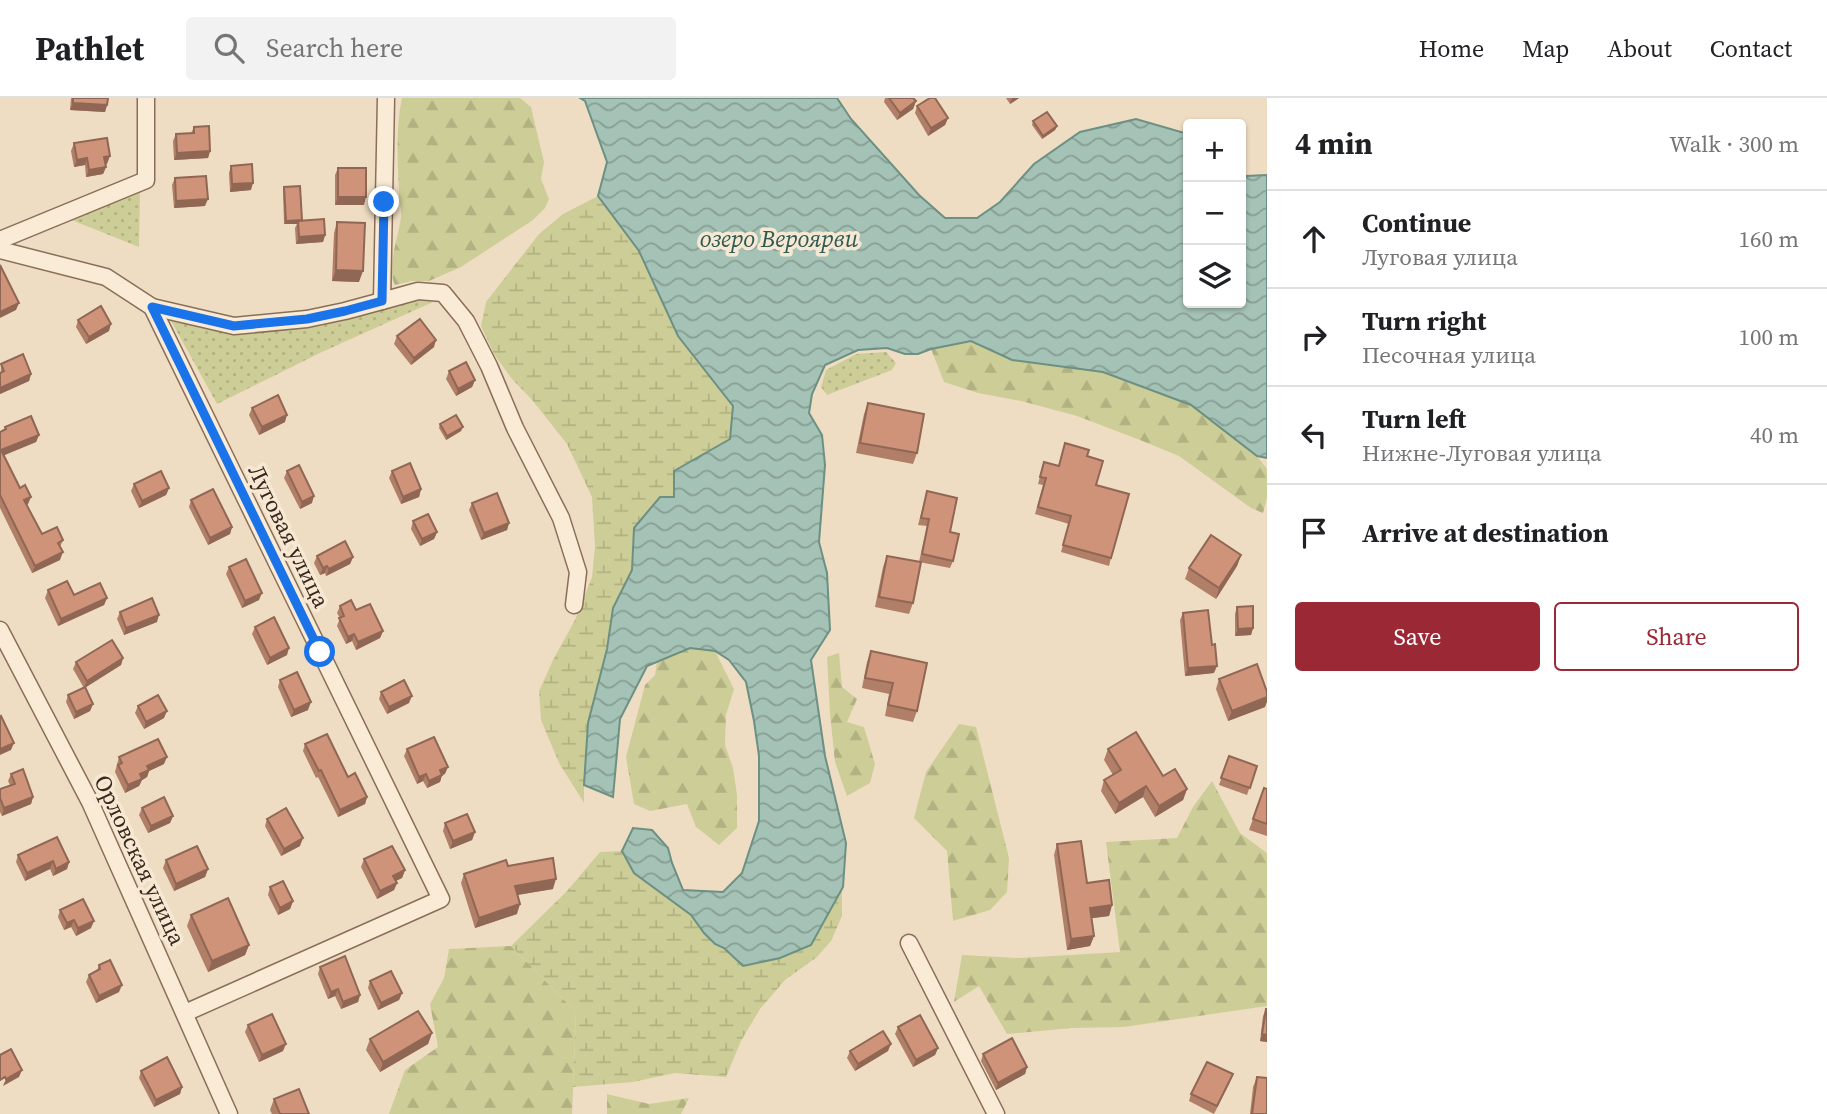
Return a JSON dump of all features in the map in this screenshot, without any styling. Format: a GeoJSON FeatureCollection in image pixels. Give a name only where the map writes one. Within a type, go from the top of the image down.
{"type":"FeatureCollection","features":[{"type":"Feature","properties":{"kind":"street"},"geometry":{"type":"LineString","coordinates":[[0,240],[146,180],[146,98]]}},
{"type":"Feature","properties":{"kind":"street"},"geometry":{"type":"LineString","coordinates":[[382,301],[386,98]]}},
{"type":"Feature","properties":{"kind":"street"},"geometry":{"type":"LineString","coordinates":[[0,250],[106,277],[152,307],[234,326],[307,319],[418,291],[443,293],[466,321],[489,366],[515,428],[561,518],[578,572],[574,605]]}},
{"type":"Feature","properties":{"kind":"street","name":"Луговая улица"},"geometry":{"type":"LineString","coordinates":[[152,307],[441,899],[185,1013]]}},
{"type":"Feature","properties":{"kind":"street","name":"Орловская улица"},"geometry":{"type":"LineString","coordinates":[[0,630],[90,802],[229,1114]]}},
{"type":"Feature","properties":{"kind":"street"},"geometry":{"type":"LineString","coordinates":[[909,943],[996,1114]]}},
{"type":"Feature","properties":{"kind":"green space"},"geometry":{"type":"Polygon","coordinates":[[[402,98],[520,98],[531,107],[544,162],[541,179],[549,199],[545,208],[533,220],[461,267],[429,281],[395,285],[392,270],[401,214],[398,122],[402,98]]]}},
{"type":"Feature","properties":{"kind":"green space"},"geometry":{"type":"Polygon","coordinates":[[[140,190],[139,247],[69,219],[140,190]]]}},
{"type":"Feature","properties":{"kind":"green space"},"geometry":{"type":"Polygon","coordinates":[[[598,196],[639,251],[678,336],[733,406],[730,439],[674,470],[674,497],[634,528],[632,570],[613,608],[584,785],[584,803],[559,763],[541,720],[539,691],[575,620],[592,577],[595,546],[592,497],[567,444],[512,379],[494,354],[481,326],[486,302],[539,234],[563,214],[598,196]]]}},
{"type":"Feature","properties":{"kind":"green space"},"geometry":{"type":"Polygon","coordinates":[[[419,297],[433,302],[322,352],[217,404],[170,319],[235,334],[419,297]]]}},
{"type":"Feature","properties":{"kind":"green space"},"geometry":{"type":"Polygon","coordinates":[[[971,341],[1013,360],[1103,372],[1191,405],[1257,456],[1267,469],[1267,498],[1263,513],[1251,508],[1179,456],[1077,416],[978,393],[944,382],[931,349],[971,341]]]}},
{"type":"Feature","properties":{"kind":"green space"},"geometry":{"type":"Polygon","coordinates":[[[886,352],[896,363],[892,370],[827,395],[821,387],[826,370],[856,354],[886,352]]]}},
{"type":"Feature","properties":{"kind":"green space"},"geometry":{"type":"Polygon","coordinates":[[[690,648],[715,651],[734,689],[726,715],[725,745],[733,768],[737,795],[737,828],[719,845],[696,827],[687,804],[650,811],[634,804],[626,757],[645,685],[655,675],[657,662],[690,648]]]}},
{"type":"Feature","properties":{"kind":"green space"},"geometry":{"type":"Polygon","coordinates":[[[839,653],[842,687],[857,699],[847,722],[864,727],[875,764],[870,783],[847,796],[835,762],[830,714],[827,657],[839,653]]]}},
{"type":"Feature","properties":{"kind":"green space"},"geometry":{"type":"Polygon","coordinates":[[[959,724],[976,727],[1009,858],[1007,892],[990,910],[953,921],[947,851],[914,818],[926,772],[959,724]]]}},
{"type":"Feature","properties":{"kind":"green space"},"geometry":{"type":"Polygon","coordinates":[[[1212,781],[1240,833],[1267,853],[1267,1006],[1124,1027],[1072,1028],[1007,1034],[979,986],[954,1002],[962,955],[1019,958],[1120,952],[1106,842],[1177,838],[1193,807],[1212,781]]]}},
{"type":"Feature","properties":{"kind":"green space"},"geometry":{"type":"Polygon","coordinates":[[[622,851],[634,873],[691,915],[715,944],[724,948],[744,966],[811,945],[842,889],[842,916],[831,941],[817,957],[785,980],[760,1009],[741,1041],[726,1077],[675,1073],[633,1082],[573,1087],[576,1012],[511,946],[567,891],[600,852],[622,851]]]}},
{"type":"Feature","properties":{"kind":"green space"},"geometry":{"type":"Polygon","coordinates":[[[511,946],[576,1012],[572,1114],[389,1114],[405,1070],[438,1047],[430,1004],[444,978],[449,949],[511,946]]]}},
{"type":"Feature","properties":{"kind":"green space"},"geometry":{"type":"Polygon","coordinates":[[[607,1094],[649,1104],[689,1098],[681,1114],[607,1114],[607,1094]]]}},
{"type":"Feature","properties":{"kind":"water","name":"озеро Вероярви"},"geometry":{"type":"Polygon","coordinates":[[[580,98],[837,98],[851,119],[919,195],[945,218],[977,218],[1000,202],[1034,164],[1080,132],[1136,119],[1183,133],[1183,308],[1246,308],[1246,176],[1267,175],[1267,458],[1257,456],[1191,405],[1103,372],[1012,360],[971,341],[918,354],[905,354],[887,348],[858,350],[825,365],[812,394],[809,413],[822,435],[825,465],[819,542],[827,573],[830,630],[811,660],[825,756],[846,843],[843,887],[811,945],[780,958],[743,966],[724,948],[715,944],[691,915],[634,873],[622,851],[633,828],[652,830],[668,848],[683,890],[723,892],[742,873],[759,821],[759,756],[746,682],[729,660],[715,651],[690,648],[647,666],[620,719],[613,797],[584,785],[588,723],[607,649],[613,608],[632,570],[634,528],[660,497],[674,497],[674,471],[730,439],[733,406],[678,336],[639,251],[598,196],[607,162],[585,101],[580,98]]]}},
{"type":"Feature","properties":{"kind":"building"},"geometry":{"type":"Polygon","coordinates":[[[73,98],[108,98],[107,105],[73,103],[73,98]]]}},
{"type":"Feature","properties":{"kind":"building"},"geometry":{"type":"Polygon","coordinates":[[[889,98],[913,98],[916,101],[900,113],[889,98]]]}},
{"type":"Feature","properties":{"kind":"building"},"geometry":{"type":"Polygon","coordinates":[[[935,98],[948,118],[931,128],[917,106],[935,98]]]}},
{"type":"Feature","properties":{"kind":"building"},"geometry":{"type":"Polygon","coordinates":[[[1047,112],[1057,126],[1043,136],[1033,121],[1047,112]]]}},
{"type":"Feature","properties":{"kind":"building"},"geometry":{"type":"Polygon","coordinates":[[[209,126],[210,151],[177,153],[176,134],[194,133],[194,127],[209,126]]]}},
{"type":"Feature","properties":{"kind":"building"},"geometry":{"type":"Polygon","coordinates":[[[107,138],[110,156],[104,157],[106,167],[89,170],[87,158],[77,160],[74,143],[107,138]]]}},
{"type":"Feature","properties":{"kind":"building"},"geometry":{"type":"Polygon","coordinates":[[[252,164],[253,183],[232,184],[231,166],[252,164]]]}},
{"type":"Feature","properties":{"kind":"building"},"geometry":{"type":"Polygon","coordinates":[[[338,168],[366,168],[366,197],[338,197],[338,168]]]}},
{"type":"Feature","properties":{"kind":"building"},"geometry":{"type":"Polygon","coordinates":[[[206,176],[208,199],[176,201],[175,178],[206,176]]]}},
{"type":"Feature","properties":{"kind":"building"},"geometry":{"type":"Polygon","coordinates":[[[300,186],[302,220],[286,221],[284,187],[300,186]]]}},
{"type":"Feature","properties":{"kind":"building"},"geometry":{"type":"Polygon","coordinates":[[[324,219],[325,235],[299,237],[298,221],[324,219]]]}},
{"type":"Feature","properties":{"kind":"building"},"geometry":{"type":"Polygon","coordinates":[[[337,222],[365,223],[363,271],[336,270],[337,222]]]}},
{"type":"Feature","properties":{"kind":"building"},"geometry":{"type":"Polygon","coordinates":[[[0,265],[19,303],[0,312],[0,265]]]}},
{"type":"Feature","properties":{"kind":"building"},"geometry":{"type":"Polygon","coordinates":[[[101,306],[111,324],[89,337],[78,320],[101,306]]]}},
{"type":"Feature","properties":{"kind":"building"},"geometry":{"type":"Polygon","coordinates":[[[420,319],[436,340],[414,358],[397,336],[420,319]]]}},
{"type":"Feature","properties":{"kind":"building"},"geometry":{"type":"Polygon","coordinates":[[[23,354],[31,374],[0,388],[0,373],[4,371],[1,364],[23,354]]]}},
{"type":"Feature","properties":{"kind":"building"},"geometry":{"type":"Polygon","coordinates":[[[466,362],[475,380],[458,389],[449,371],[466,362]]]}},
{"type":"Feature","properties":{"kind":"building"},"geometry":{"type":"Polygon","coordinates":[[[278,395],[287,415],[262,427],[252,408],[278,395]]]}},
{"type":"Feature","properties":{"kind":"building"},"geometry":{"type":"Polygon","coordinates":[[[868,403],[924,414],[917,453],[860,443],[868,403]]]}},
{"type":"Feature","properties":{"kind":"building"},"geometry":{"type":"Polygon","coordinates":[[[456,415],[463,427],[447,436],[440,424],[456,415]]]}},
{"type":"Feature","properties":{"kind":"building"},"geometry":{"type":"Polygon","coordinates":[[[31,416],[39,435],[1,450],[20,488],[25,485],[31,497],[24,500],[42,534],[57,527],[63,540],[58,543],[63,552],[35,566],[0,495],[0,432],[6,429],[5,427],[31,416]]]}},
{"type":"Feature","properties":{"kind":"building"},"geometry":{"type":"Polygon","coordinates":[[[1065,443],[1089,450],[1087,456],[1103,461],[1096,485],[1129,494],[1111,558],[1063,545],[1071,516],[1038,507],[1046,478],[1040,477],[1044,462],[1059,466],[1065,443]]]}},
{"type":"Feature","properties":{"kind":"building"},"geometry":{"type":"Polygon","coordinates":[[[410,463],[421,489],[403,497],[392,471],[410,463]]]}},
{"type":"Feature","properties":{"kind":"building"},"geometry":{"type":"Polygon","coordinates":[[[299,465],[314,496],[302,502],[287,471],[299,465]]]}},
{"type":"Feature","properties":{"kind":"building"},"geometry":{"type":"Polygon","coordinates":[[[161,471],[169,488],[142,501],[134,484],[161,471]]]}},
{"type":"Feature","properties":{"kind":"building"},"geometry":{"type":"Polygon","coordinates":[[[213,489],[232,527],[210,538],[191,500],[213,489]]]}},
{"type":"Feature","properties":{"kind":"building"},"geometry":{"type":"Polygon","coordinates":[[[927,491],[957,498],[950,532],[959,534],[953,561],[922,554],[929,519],[921,518],[927,491]]]}},
{"type":"Feature","properties":{"kind":"building"},"geometry":{"type":"Polygon","coordinates":[[[497,493],[509,523],[484,533],[472,503],[497,493]]]}},
{"type":"Feature","properties":{"kind":"building"},"geometry":{"type":"Polygon","coordinates":[[[428,514],[437,532],[422,539],[413,521],[428,514]]]}},
{"type":"Feature","properties":{"kind":"building"},"geometry":{"type":"Polygon","coordinates":[[[1211,535],[1241,555],[1219,588],[1189,568],[1211,535]]]}},
{"type":"Feature","properties":{"kind":"building"},"geometry":{"type":"Polygon","coordinates":[[[345,541],[353,557],[329,569],[327,566],[323,568],[317,556],[345,541]]]}},
{"type":"Feature","properties":{"kind":"building"},"geometry":{"type":"Polygon","coordinates":[[[887,556],[921,562],[913,603],[879,597],[887,556]]]}},
{"type":"Feature","properties":{"kind":"building"},"geometry":{"type":"Polygon","coordinates":[[[246,559],[262,593],[245,601],[229,567],[246,559]]]}},
{"type":"Feature","properties":{"kind":"building"},"geometry":{"type":"Polygon","coordinates":[[[67,581],[74,595],[100,583],[107,598],[61,619],[48,590],[67,581]]]}},
{"type":"Feature","properties":{"kind":"building"},"geometry":{"type":"Polygon","coordinates":[[[152,598],[159,615],[126,628],[120,612],[152,598]]]}},
{"type":"Feature","properties":{"kind":"building"},"geometry":{"type":"Polygon","coordinates":[[[351,600],[356,610],[370,604],[383,631],[358,642],[354,634],[348,637],[339,618],[344,616],[340,606],[351,600]]]}},
{"type":"Feature","properties":{"kind":"building"},"geometry":{"type":"Polygon","coordinates":[[[1253,606],[1253,628],[1238,629],[1237,607],[1253,606]]]}},
{"type":"Feature","properties":{"kind":"building"},"geometry":{"type":"Polygon","coordinates":[[[1208,610],[1217,666],[1188,668],[1183,613],[1208,610]]]}},
{"type":"Feature","properties":{"kind":"building"},"geometry":{"type":"Polygon","coordinates":[[[274,617],[289,648],[270,658],[255,627],[274,617]]]}},
{"type":"Feature","properties":{"kind":"building"},"geometry":{"type":"Polygon","coordinates":[[[112,640],[123,658],[87,681],[76,662],[112,640]]]}},
{"type":"Feature","properties":{"kind":"building"},"geometry":{"type":"Polygon","coordinates":[[[871,651],[927,663],[917,711],[888,705],[893,683],[865,678],[871,651]]]}},
{"type":"Feature","properties":{"kind":"building"},"geometry":{"type":"Polygon","coordinates":[[[1257,664],[1267,697],[1232,711],[1219,679],[1257,664]]]}},
{"type":"Feature","properties":{"kind":"building"},"geometry":{"type":"Polygon","coordinates":[[[297,672],[311,702],[294,710],[280,680],[297,672]]]}},
{"type":"Feature","properties":{"kind":"building"},"geometry":{"type":"Polygon","coordinates":[[[404,680],[412,696],[389,707],[381,692],[404,680]]]}},
{"type":"Feature","properties":{"kind":"building"},"geometry":{"type":"Polygon","coordinates":[[[85,687],[93,704],[76,712],[68,695],[85,687]]]}},
{"type":"Feature","properties":{"kind":"building"},"geometry":{"type":"Polygon","coordinates":[[[158,695],[167,711],[146,722],[138,706],[158,695]]]}},
{"type":"Feature","properties":{"kind":"building"},"geometry":{"type":"Polygon","coordinates":[[[0,717],[14,743],[0,749],[0,717]]]}},
{"type":"Feature","properties":{"kind":"building"},"geometry":{"type":"Polygon","coordinates":[[[1136,732],[1163,776],[1175,769],[1187,789],[1159,806],[1146,786],[1119,803],[1104,780],[1121,770],[1108,749],[1136,732]]]}},
{"type":"Feature","properties":{"kind":"building"},"geometry":{"type":"Polygon","coordinates":[[[327,734],[348,777],[355,773],[367,797],[340,810],[305,744],[327,734]]]}},
{"type":"Feature","properties":{"kind":"building"},"geometry":{"type":"Polygon","coordinates":[[[434,737],[448,767],[440,770],[442,775],[429,781],[426,774],[419,777],[407,749],[434,737]]]}},
{"type":"Feature","properties":{"kind":"building"},"geometry":{"type":"Polygon","coordinates":[[[158,739],[167,757],[147,766],[149,770],[140,774],[142,779],[128,785],[118,765],[122,763],[119,757],[158,739]]]}},
{"type":"Feature","properties":{"kind":"building"},"geometry":{"type":"Polygon","coordinates":[[[1229,756],[1257,766],[1250,788],[1221,778],[1229,756]]]}},
{"type":"Feature","properties":{"kind":"building"},"geometry":{"type":"Polygon","coordinates":[[[23,769],[33,797],[4,808],[0,789],[15,784],[11,774],[23,769]]]}},
{"type":"Feature","properties":{"kind":"building"},"geometry":{"type":"Polygon","coordinates":[[[1264,788],[1267,789],[1267,824],[1253,819],[1264,788]]]}},
{"type":"Feature","properties":{"kind":"building"},"geometry":{"type":"Polygon","coordinates":[[[164,797],[173,816],[151,826],[142,808],[164,797]]]}},
{"type":"Feature","properties":{"kind":"building"},"geometry":{"type":"Polygon","coordinates":[[[286,808],[303,838],[284,849],[267,819],[286,808]]]}},
{"type":"Feature","properties":{"kind":"building"},"geometry":{"type":"Polygon","coordinates":[[[467,814],[475,832],[453,841],[445,823],[467,814]]]}},
{"type":"Feature","properties":{"kind":"building"},"geometry":{"type":"Polygon","coordinates":[[[57,837],[69,862],[56,869],[53,861],[27,873],[18,855],[57,837]]]}},
{"type":"Feature","properties":{"kind":"building"},"geometry":{"type":"Polygon","coordinates":[[[1081,841],[1087,883],[1109,880],[1112,905],[1090,908],[1094,936],[1071,939],[1057,844],[1081,841]]]}},
{"type":"Feature","properties":{"kind":"building"},"geometry":{"type":"Polygon","coordinates":[[[197,846],[208,869],[176,884],[166,860],[197,846]]]}},
{"type":"Feature","properties":{"kind":"building"},"geometry":{"type":"Polygon","coordinates":[[[392,846],[405,870],[393,876],[397,883],[380,891],[364,859],[392,846]]]}},
{"type":"Feature","properties":{"kind":"building"},"geometry":{"type":"Polygon","coordinates":[[[553,858],[556,879],[515,886],[520,904],[479,918],[464,874],[506,860],[508,866],[553,858]]]}},
{"type":"Feature","properties":{"kind":"building"},"geometry":{"type":"Polygon","coordinates":[[[283,881],[293,901],[280,908],[270,887],[283,881]]]}},
{"type":"Feature","properties":{"kind":"building"},"geometry":{"type":"Polygon","coordinates":[[[228,898],[249,945],[212,961],[191,915],[228,898]]]}},
{"type":"Feature","properties":{"kind":"building"},"geometry":{"type":"Polygon","coordinates":[[[83,899],[94,921],[78,928],[74,920],[67,923],[60,910],[83,899]]]}},
{"type":"Feature","properties":{"kind":"building"},"geometry":{"type":"Polygon","coordinates":[[[345,956],[360,995],[343,1002],[338,989],[331,992],[320,967],[345,956]]]}},
{"type":"Feature","properties":{"kind":"building"},"geometry":{"type":"Polygon","coordinates":[[[110,960],[122,985],[99,996],[89,975],[100,969],[99,965],[110,960]]]}},
{"type":"Feature","properties":{"kind":"building"},"geometry":{"type":"Polygon","coordinates":[[[391,971],[402,993],[381,1003],[370,981],[391,971]]]}},
{"type":"Feature","properties":{"kind":"building"},"geometry":{"type":"Polygon","coordinates":[[[1267,1009],[1267,1035],[1262,1034],[1267,1009]]]}},
{"type":"Feature","properties":{"kind":"building"},"geometry":{"type":"Polygon","coordinates":[[[418,1011],[432,1033],[383,1062],[370,1039],[418,1011]]]}},
{"type":"Feature","properties":{"kind":"building"},"geometry":{"type":"Polygon","coordinates":[[[272,1014],[286,1044],[262,1055],[248,1025],[272,1014]]]}},
{"type":"Feature","properties":{"kind":"building"},"geometry":{"type":"Polygon","coordinates":[[[920,1015],[938,1048],[916,1060],[898,1027],[920,1015]]]}},
{"type":"Feature","properties":{"kind":"building"},"geometry":{"type":"Polygon","coordinates":[[[883,1031],[891,1044],[858,1064],[850,1051],[883,1031]]]}},
{"type":"Feature","properties":{"kind":"building"},"geometry":{"type":"Polygon","coordinates":[[[1012,1038],[1027,1067],[998,1083],[983,1054],[1012,1038]]]}},
{"type":"Feature","properties":{"kind":"building"},"geometry":{"type":"Polygon","coordinates":[[[11,1049],[22,1070],[0,1080],[0,1055],[11,1049]]]}},
{"type":"Feature","properties":{"kind":"building"},"geometry":{"type":"Polygon","coordinates":[[[167,1057],[182,1087],[156,1100],[141,1071],[167,1057]]]}},
{"type":"Feature","properties":{"kind":"building"},"geometry":{"type":"Polygon","coordinates":[[[1207,1062],[1233,1074],[1217,1106],[1191,1094],[1207,1062]]]}},
{"type":"Feature","properties":{"kind":"building"},"geometry":{"type":"Polygon","coordinates":[[[1257,1077],[1267,1078],[1267,1114],[1252,1114],[1257,1077]]]}},
{"type":"Feature","properties":{"kind":"building"},"geometry":{"type":"Polygon","coordinates":[[[299,1089],[309,1114],[280,1114],[274,1099],[299,1089]]]}},
{"type":"Feature","properties":{"kind":"route"},"geometry":{"type":"LineString","coordinates":[[320,652],[152,307],[234,326],[307,319],[382,301],[384,202]]}}]}
